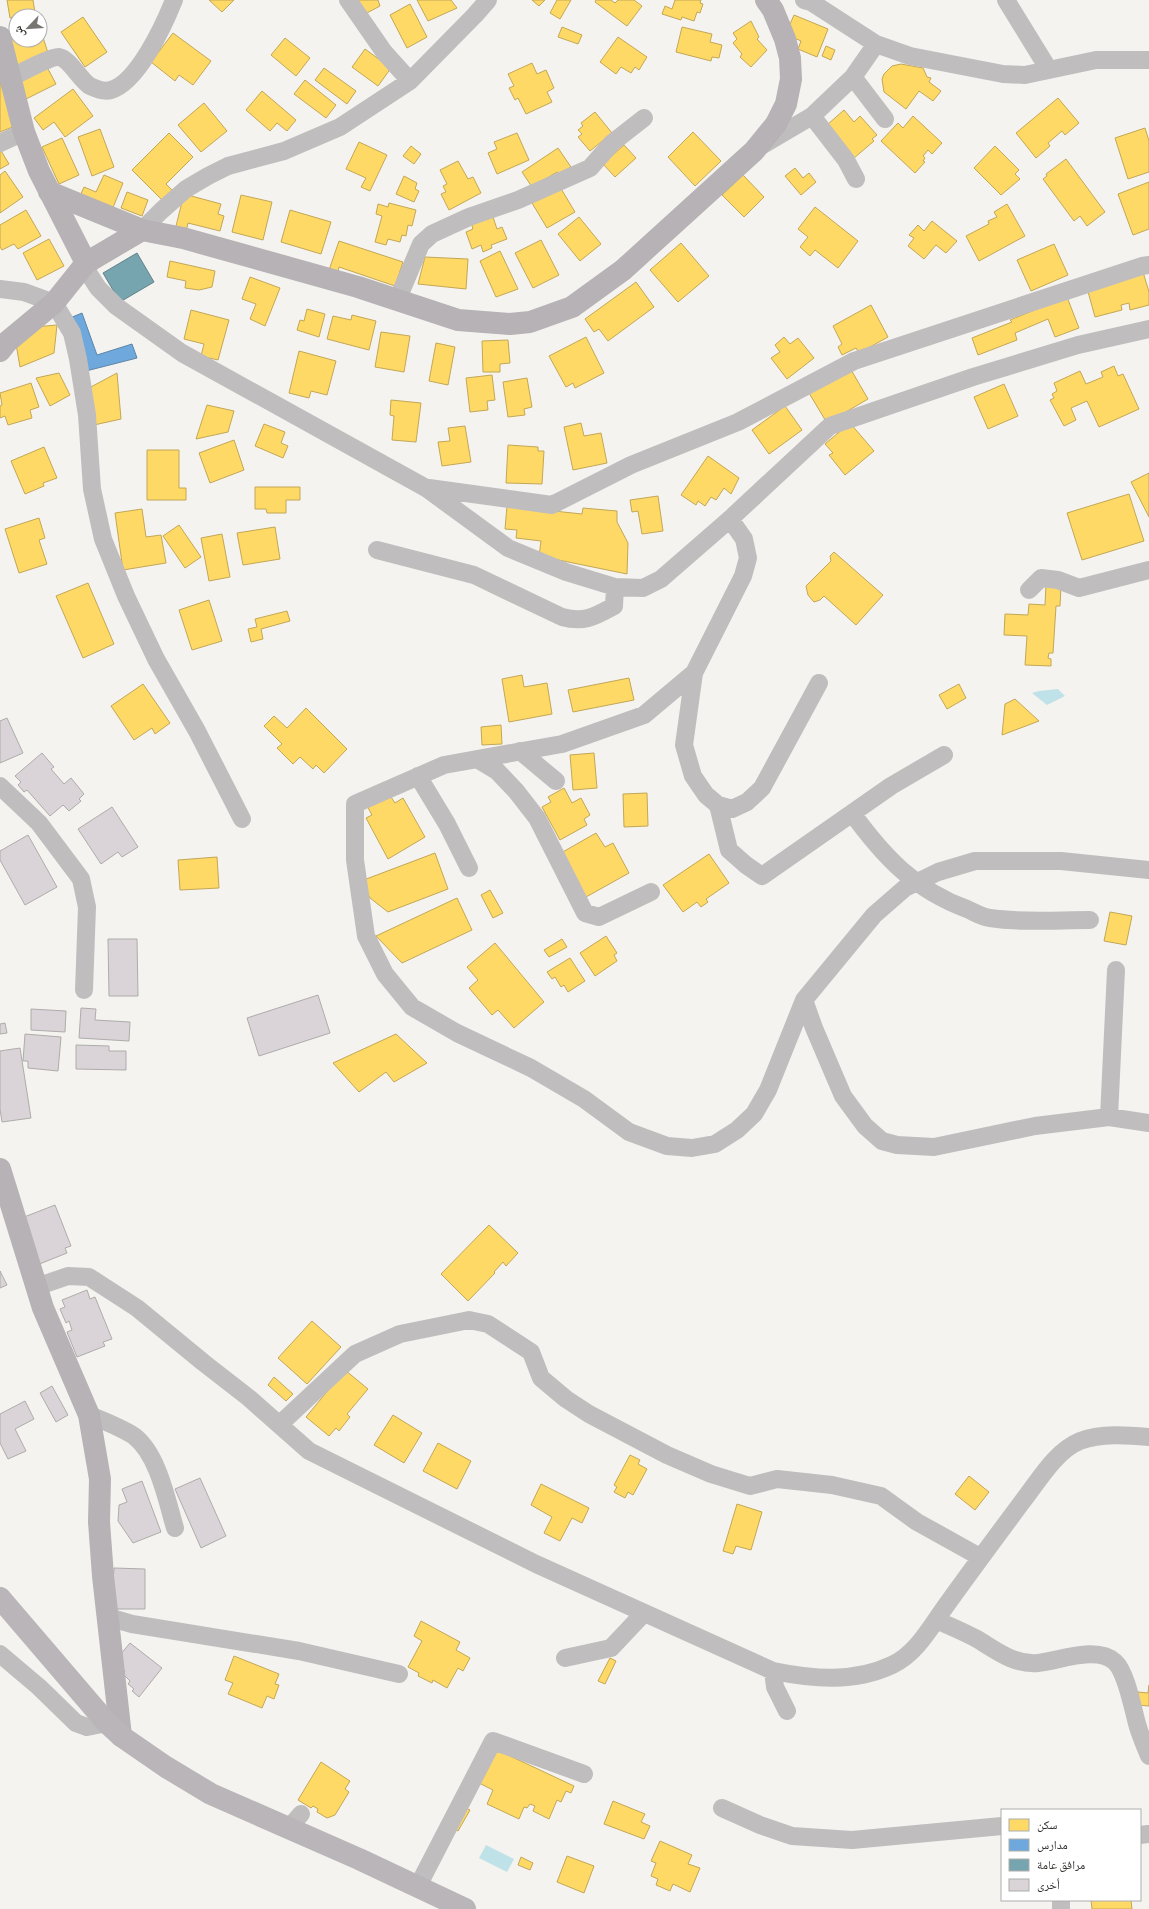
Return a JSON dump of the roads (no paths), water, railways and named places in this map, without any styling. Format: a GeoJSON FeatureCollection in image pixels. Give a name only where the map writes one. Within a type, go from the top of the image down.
{"type":"FeatureCollection","features":[{"type":"Feature","properties":{"kind":"main road"},"geometry":{"type":"LineString","coordinates":[[0,1598],[114,1730],[166,1767],[211,1794],[295,1821],[453,1906]]}},
{"type":"Feature","properties":{"kind":"street"},"geometry":{"type":"LineString","coordinates":[[12,77],[51,58],[59,57],[65,60],[89,86],[100,90],[112,90],[123,83],[140,65],[163,26],[174,0]]}},
{"type":"Feature","properties":{"kind":"street"},"geometry":{"type":"LineString","coordinates":[[348,0],[384,52],[410,81]]}},
{"type":"Feature","properties":{"kind":"street"},"geometry":{"type":"LineString","coordinates":[[0,351],[7,342],[54,303],[86,263],[142,230],[186,189],[228,166],[284,151],[340,127],[410,81],[471,20],[488,0]]}},
{"type":"Feature","properties":{"kind":"street"},"geometry":{"type":"LineString","coordinates":[[49,192],[142,230],[191,240],[358,287],[458,320],[510,324],[530,322],[572,306],[623,270],[754,151],[776,124],[786,104],[791,79],[790,58],[785,39],[774,10],[766,0]]}},
{"type":"Feature","properties":{"kind":"street"},"geometry":{"type":"LineString","coordinates":[[804,0],[811,2],[876,44],[910,56],[1003,74],[1025,75],[1096,60],[1149,60]]}},
{"type":"Feature","properties":{"kind":"street"},"geometry":{"type":"LineString","coordinates":[[1006,0],[1048,70]]}},
{"type":"Feature","properties":{"kind":"street"},"geometry":{"type":"LineString","coordinates":[[0,37],[12,77],[24,132],[49,192],[86,263],[89,274],[98,288],[116,306],[182,353],[426,488],[508,548],[566,572],[615,587],[643,588],[661,579],[730,519],[830,426],[973,377],[1048,354],[1078,345],[1149,329]]}},
{"type":"Feature","properties":{"kind":"street"},"geometry":{"type":"LineString","coordinates":[[754,151],[812,116],[853,77],[876,44]]}},
{"type":"Feature","properties":{"kind":"street"},"geometry":{"type":"LineString","coordinates":[[853,77],[885,118]]}},
{"type":"Feature","properties":{"kind":"street"},"geometry":{"type":"LineString","coordinates":[[812,116],[846,160],[856,179]]}},
{"type":"Feature","properties":{"kind":"street"},"geometry":{"type":"LineString","coordinates":[[397,301],[421,244],[432,234],[469,217],[518,200],[590,168],[612,144],[644,118]]}},
{"type":"Feature","properties":{"kind":"street"},"geometry":{"type":"LineString","coordinates":[[0,143],[24,132]]}},
{"type":"Feature","properties":{"kind":"street"},"geometry":{"type":"LineString","coordinates":[[426,488],[552,505],[631,465],[738,422],[854,361],[1142,266],[1149,265]]}},
{"type":"Feature","properties":{"kind":"street"},"geometry":{"type":"LineString","coordinates":[[0,289],[24,292],[54,303],[72,333],[78,359],[87,415],[92,489],[103,539],[126,596],[156,659],[197,731],[242,819]]}},
{"type":"Feature","properties":{"kind":"street"},"geometry":{"type":"LineString","coordinates":[[730,519],[744,539],[748,558],[743,576],[694,673],[684,745],[693,776],[706,795],[718,805],[732,809],[747,802],[762,788],[819,683]]}},
{"type":"Feature","properties":{"kind":"street"},"geometry":{"type":"LineString","coordinates":[[377,550],[474,575],[562,617],[575,620],[583,620],[614,606],[615,587]]}},
{"type":"Feature","properties":{"kind":"street"},"geometry":{"type":"LineString","coordinates":[[1029,590],[1041,578],[1058,580],[1079,588],[1149,570]]}},
{"type":"Feature","properties":{"kind":"street"},"geometry":{"type":"LineString","coordinates":[[694,673],[644,715],[562,744],[444,765],[355,804],[355,860],[366,936],[385,974],[412,1006],[457,1033],[531,1068],[584,1099],[628,1132],[667,1146],[692,1148],[715,1144],[737,1130],[754,1114],[768,1090],[804,1000],[874,915],[905,888],[938,872],[975,861],[1061,861],[1149,870]]}},
{"type":"Feature","properties":{"kind":"street"},"geometry":{"type":"LineString","coordinates":[[520,751],[556,781]]}},
{"type":"Feature","properties":{"kind":"street"},"geometry":{"type":"LineString","coordinates":[[718,805],[729,850],[746,865],[762,876],[922,766],[944,755]]}},
{"type":"Feature","properties":{"kind":"street"},"geometry":{"type":"LineString","coordinates":[[477,759],[497,771],[516,791],[537,818],[585,913],[599,917],[651,892]]}},
{"type":"Feature","properties":{"kind":"street"},"geometry":{"type":"LineString","coordinates":[[418,776],[447,824],[469,868]]}},
{"type":"Feature","properties":{"kind":"street"},"geometry":{"type":"LineString","coordinates":[[0,786],[39,823],[81,879],[87,907],[84,990]]}},
{"type":"Feature","properties":{"kind":"street"},"geometry":{"type":"LineString","coordinates":[[852,813],[864,830],[905,874],[925,890],[954,905],[988,918],[1032,921],[1090,920]]}},
{"type":"Feature","properties":{"kind":"street"},"geometry":{"type":"LineString","coordinates":[[1109,1117],[1116,970]]}},
{"type":"Feature","properties":{"kind":"street"},"geometry":{"type":"LineString","coordinates":[[804,1000],[814,1028],[843,1096],[865,1126],[882,1140],[897,1145],[934,1147],[1035,1126],[1109,1117],[1149,1123]]}},
{"type":"Feature","properties":{"kind":"street"},"geometry":{"type":"LineString","coordinates":[[0,1169],[36,1287],[60,1351],[89,1415],[96,1449],[100,1479],[100,1522],[108,1617],[114,1730],[87,1727],[76,1723],[39,1687],[0,1654]]}},
{"type":"Feature","properties":{"kind":"street"},"geometry":{"type":"LineString","coordinates":[[36,1287],[68,1276],[89,1277],[137,1308],[280,1424],[309,1450],[536,1564],[773,1671],[808,1678],[852,1677],[869,1674],[893,1664],[922,1642],[980,1557],[1053,1463],[1067,1448],[1080,1441],[1105,1436],[1149,1437]]}},
{"type":"Feature","properties":{"kind":"street"},"geometry":{"type":"LineString","coordinates":[[280,1424],[355,1354],[400,1334],[469,1320],[488,1324],[531,1352],[542,1378],[566,1400],[589,1414],[668,1455],[711,1474],[750,1486],[777,1479],[832,1485],[881,1496],[917,1522],[980,1557]]}},
{"type":"Feature","properties":{"kind":"street"},"geometry":{"type":"LineString","coordinates":[[89,1415],[116,1426],[134,1437],[147,1450],[162,1484],[175,1528]]}},
{"type":"Feature","properties":{"kind":"street"},"geometry":{"type":"LineString","coordinates":[[565,1658],[611,1648],[644,1613]]}},
{"type":"Feature","properties":{"kind":"street"},"geometry":{"type":"LineString","coordinates":[[108,1617],[132,1624],[299,1650],[399,1674]]}},
{"type":"Feature","properties":{"kind":"street"},"geometry":{"type":"LineString","coordinates":[[936,1620],[977,1639],[1001,1655],[1017,1661],[1038,1663],[1066,1657],[1090,1655],[1106,1656],[1115,1662],[1121,1671],[1138,1728],[1149,1756]]}},
{"type":"Feature","properties":{"kind":"street"},"geometry":{"type":"LineString","coordinates":[[773,1671],[775,1687],[786,1711]]}},
{"type":"Feature","properties":{"kind":"street"},"geometry":{"type":"LineString","coordinates":[[418,1886],[493,1741],[584,1774]]}},
{"type":"Feature","properties":{"kind":"street"},"geometry":{"type":"LineString","coordinates":[[722,1808],[760,1825],[792,1836],[852,1840],[1001,1826]]}},
{"type":"Feature","properties":{"kind":"street"},"geometry":{"type":"LineString","coordinates":[[418,1886],[440,1856]]}},
{"type":"Feature","properties":{"kind":"water"},"geometry":{"type":"Polygon","coordinates":[[[1058,689],[1065,696],[1047,705],[1032,693],[1039,691],[1058,689]]]}},
{"type":"Feature","properties":{"kind":"water"},"geometry":{"type":"Polygon","coordinates":[[[486,1845],[514,1859],[507,1872],[479,1858],[486,1845]]]}}]}
